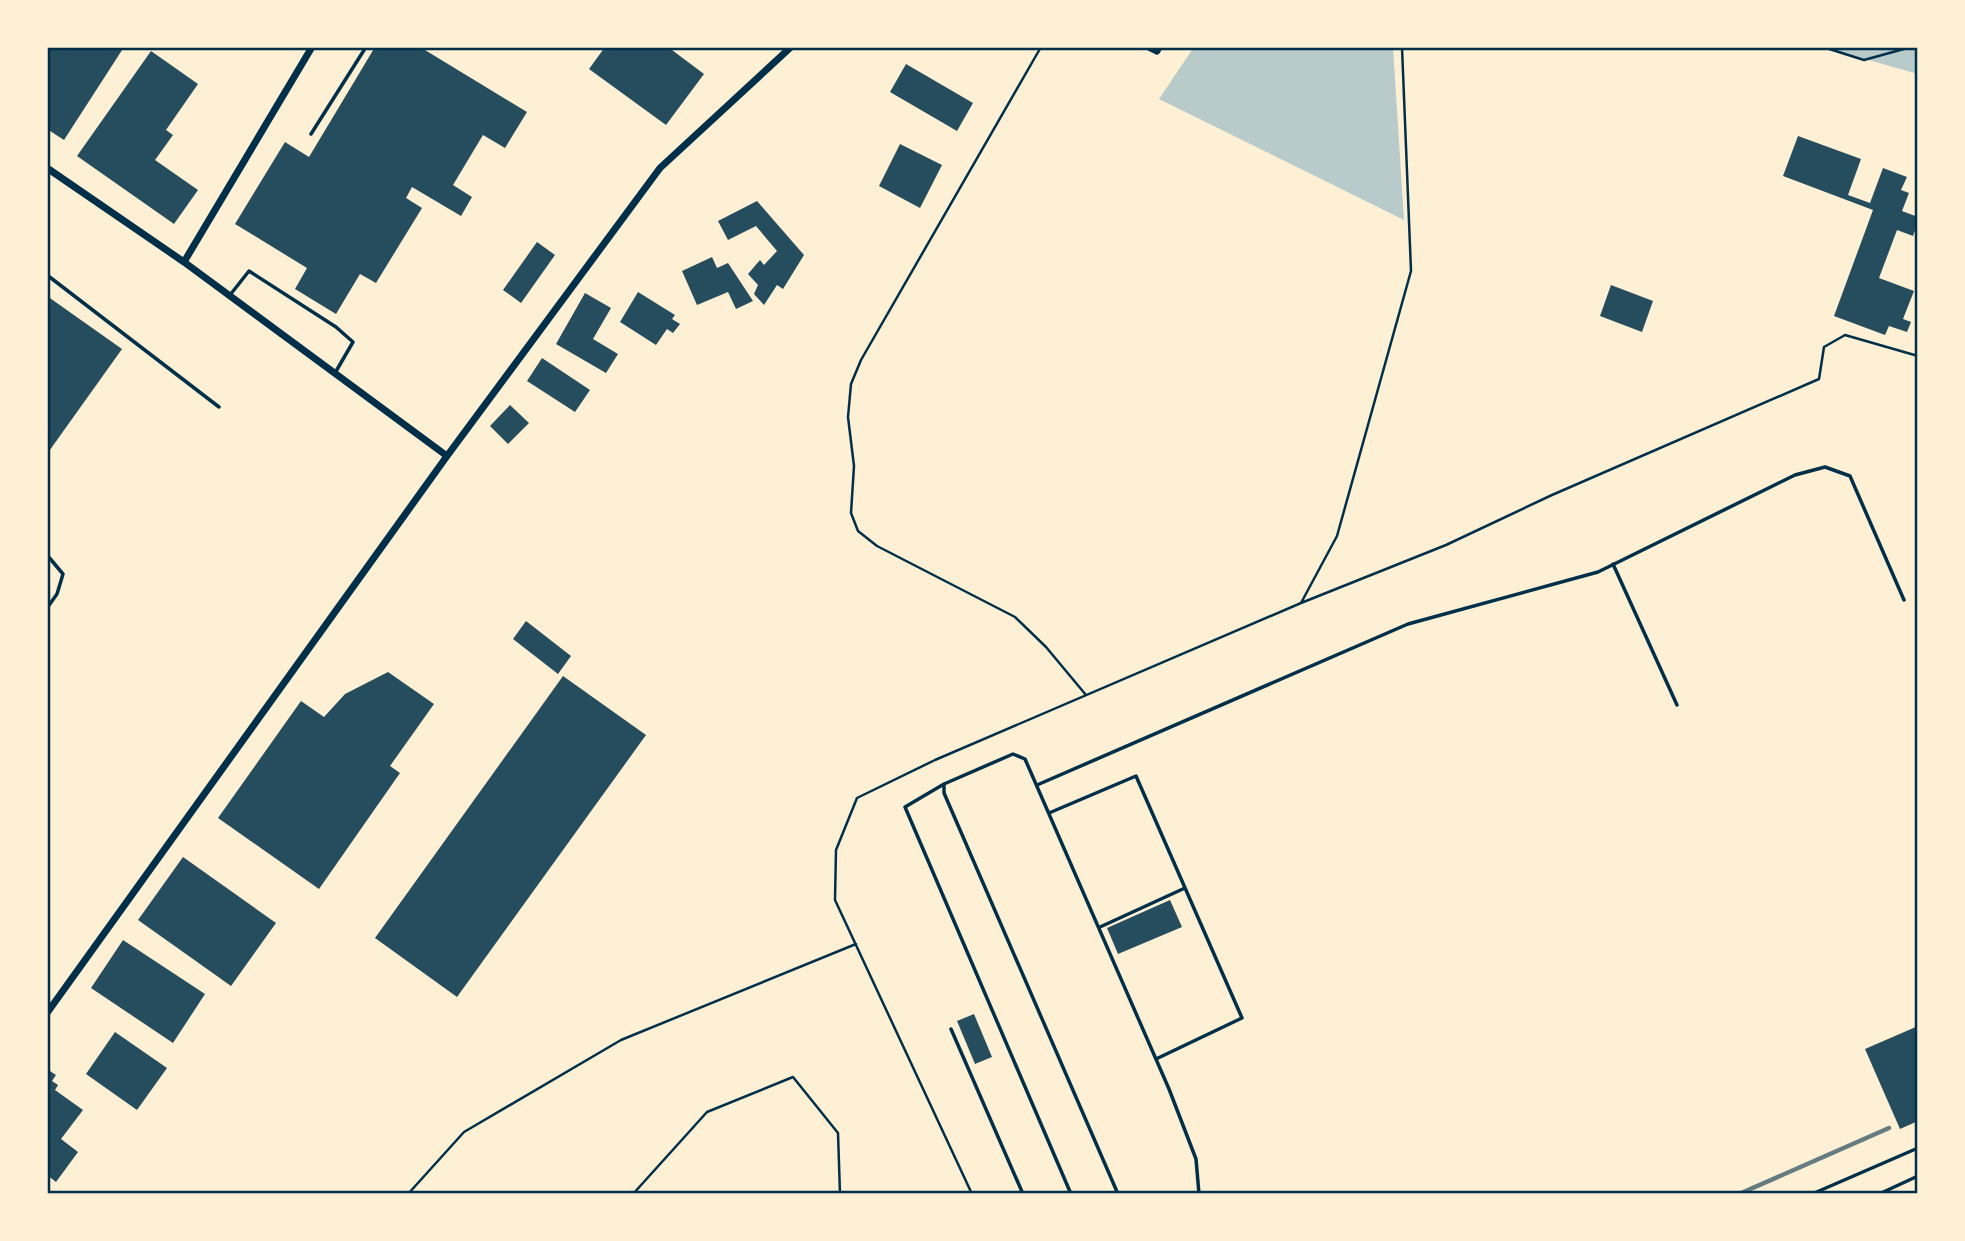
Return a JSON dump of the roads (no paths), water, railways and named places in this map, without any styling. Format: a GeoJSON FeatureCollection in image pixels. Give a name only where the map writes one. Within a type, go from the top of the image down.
{"type":"FeatureCollection","features":[{"type":"Feature","properties":{"kind":"street"},"geometry":{"type":"LineString","coordinates":[[184,262],[312,47]]}},
{"type":"Feature","properties":{"kind":"street"},"geometry":{"type":"LineString","coordinates":[[47,1013],[447,456],[660,168],[791,47]]}},
{"type":"Feature","properties":{"kind":"street"},"geometry":{"type":"LineString","coordinates":[[1149,47],[1157,51],[1159,47]]}},
{"type":"Feature","properties":{"kind":"street"},"geometry":{"type":"LineString","coordinates":[[47,168],[230,295],[447,456]]}},
{"type":"Feature","properties":{"kind":"lane"},"geometry":{"type":"LineString","coordinates":[[311,134],[366,47]]}},
{"type":"Feature","properties":{"kind":"lane"},"geometry":{"type":"LineString","coordinates":[[230,295],[249,271],[336,327],[353,342],[335,373]]}},
{"type":"Feature","properties":{"kind":"lane"},"geometry":{"type":"LineString","coordinates":[[47,275],[219,407]]}},
{"type":"Feature","properties":{"kind":"lane"},"geometry":{"type":"LineString","coordinates":[[1037,785],[1408,624],[1598,572],[1794,475],[1825,467],[1850,477],[1904,600]]}},
{"type":"Feature","properties":{"kind":"lane"},"geometry":{"type":"LineString","coordinates":[[47,555],[63,574],[57,594],[47,608]]}},
{"type":"Feature","properties":{"kind":"lane"},"geometry":{"type":"LineString","coordinates":[[1613,564],[1677,705]]}},
{"type":"Feature","properties":{"kind":"lane"},"geometry":{"type":"LineString","coordinates":[[1071,1194],[905,807],[944,784],[1013,754],[1025,759],[1156,1059],[1196,1159],[1199,1194]]}},
{"type":"Feature","properties":{"kind":"lane"},"geometry":{"type":"LineString","coordinates":[[1049,813],[1136,776],[1242,1018],[1156,1059]]}},
{"type":"Feature","properties":{"kind":"lane"},"geometry":{"type":"LineString","coordinates":[[944,784],[944,793],[1118,1194]]}},
{"type":"Feature","properties":{"kind":"lane"},"geometry":{"type":"LineString","coordinates":[[1100,927],[1185,888]]}},
{"type":"Feature","properties":{"kind":"lane"},"geometry":{"type":"LineString","coordinates":[[951,1029],[1023,1194]]}},
{"type":"Feature","properties":{"kind":"lane"},"geometry":{"type":"LineString","coordinates":[[1812,1194],[1918,1148]]}},
{"type":"Feature","properties":{"kind":"lane"},"geometry":{"type":"LineString","coordinates":[[1879,1194],[1918,1176]]}},
{"type":"Feature","properties":{"kind":"railway"},"geometry":{"type":"LineString","coordinates":[[1739,1194],[1889,1128]]}}]}
